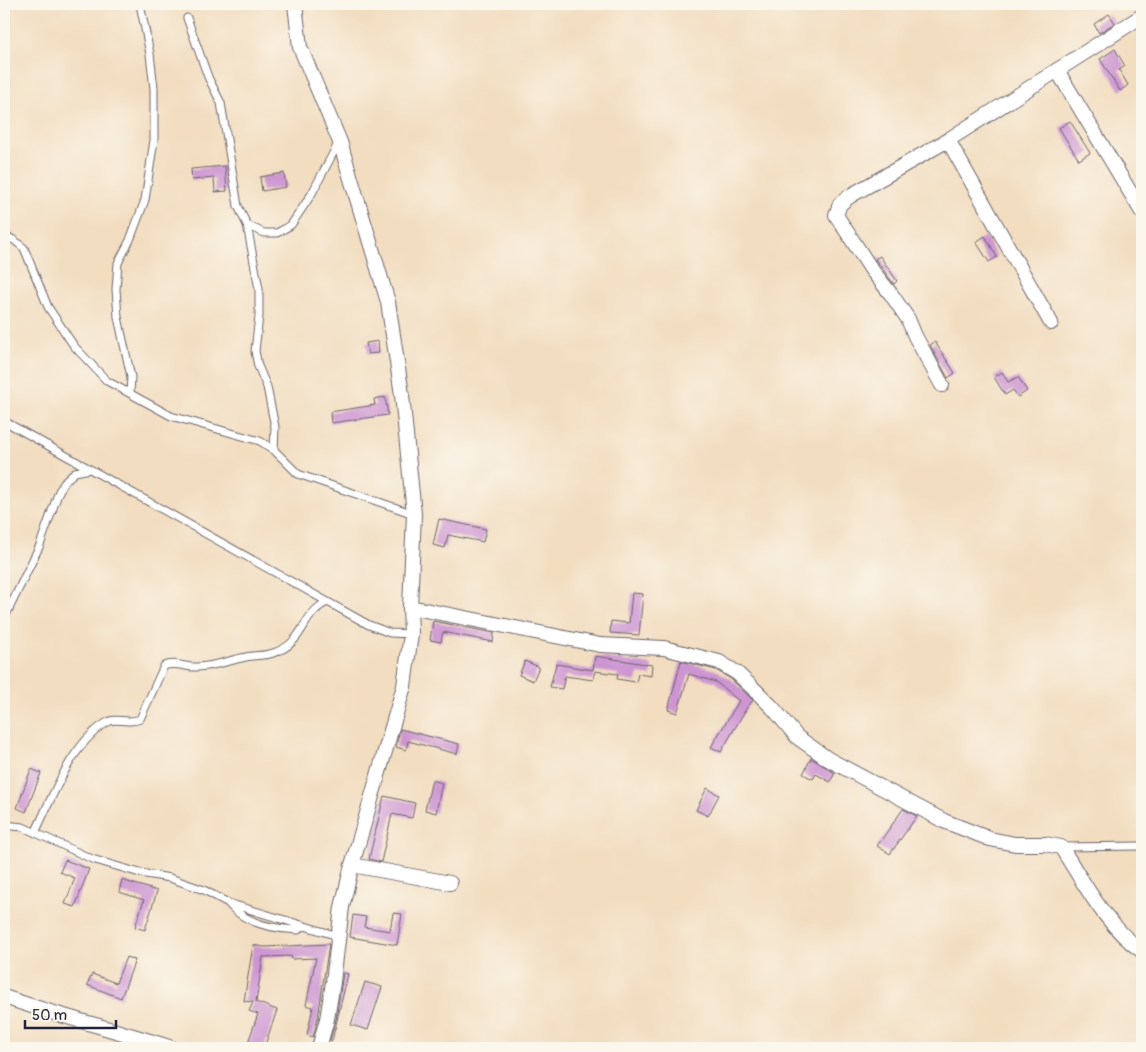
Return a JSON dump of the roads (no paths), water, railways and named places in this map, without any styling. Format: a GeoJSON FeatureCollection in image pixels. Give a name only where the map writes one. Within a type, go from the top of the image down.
{"type":"FeatureCollection","features":[{"type":"Feature","properties":{"kind":"street"},"geometry":{"type":"LineString","coordinates":[[295,4],[300,47],[340,142],[388,302],[402,395],[414,514],[410,607],[411,634],[404,686],[352,865],[342,907],[332,991],[319,1048]]}},
{"type":"Feature","properties":{"kind":"street"},"geometry":{"type":"LineString","coordinates":[[942,385],[914,336],[908,319],[836,215],[840,204],[850,196],[948,140],[1142,16]]}},
{"type":"Feature","properties":{"kind":"street"},"geometry":{"type":"LineString","coordinates":[[1057,70],[1142,212]]}},
{"type":"Feature","properties":{"kind":"street"},"geometry":{"type":"LineString","coordinates":[[948,140],[1051,322]]}},
{"type":"Feature","properties":{"kind":"street"},"geometry":{"type":"LineString","coordinates":[[410,607],[600,645],[664,648],[719,662],[737,673],[756,690],[797,738],[836,763],[944,821],[990,839],[1015,844],[1045,844],[1061,847],[1119,932],[1142,951]]}},
{"type":"Feature","properties":{"kind":"street"},"geometry":{"type":"LineString","coordinates":[[352,865],[450,883]]}},
{"type":"Feature","properties":{"kind":"street"},"geometry":{"type":"LineString","coordinates":[[4,997],[48,1012],[172,1048]]}},
{"type":"Feature","properties":{"kind":"lane"},"geometry":{"type":"LineString","coordinates":[[130,393],[131,376],[118,316],[116,289],[118,263],[130,240],[145,200],[154,140],[154,88],[150,54],[140,4]]}},
{"type":"Feature","properties":{"kind":"lane"},"geometry":{"type":"LineString","coordinates":[[188,18],[208,77],[221,103],[238,206],[247,225],[259,289],[256,351],[258,366],[269,395],[275,427],[274,450]]}},
{"type":"Feature","properties":{"kind":"lane"},"geometry":{"type":"LineString","coordinates":[[247,225],[264,233],[277,233],[291,225],[311,195],[340,142]]}},
{"type":"Feature","properties":{"kind":"lane"},"geometry":{"type":"LineString","coordinates":[[4,236],[14,240],[24,248],[48,307],[74,346],[107,381],[171,416],[260,441],[274,450],[298,474],[414,514]]}},
{"type":"Feature","properties":{"kind":"lane"},"geometry":{"type":"LineString","coordinates":[[4,421],[370,625],[390,633],[411,634]]}},
{"type":"Feature","properties":{"kind":"lane"},"geometry":{"type":"LineString","coordinates":[[4,619],[40,545],[59,491],[66,479],[75,472],[90,469]]}},
{"type":"Feature","properties":{"kind":"lane"},"geometry":{"type":"LineString","coordinates":[[35,833],[71,760],[80,747],[92,733],[112,720],[132,722],[140,719],[164,666],[172,663],[196,668],[247,656],[272,654],[287,647],[297,638],[314,610],[327,602]]}},
{"type":"Feature","properties":{"kind":"lane"},"geometry":{"type":"LineString","coordinates":[[4,826],[23,827],[92,859],[140,873],[170,878],[204,890],[228,903],[338,936]]}},
{"type":"Feature","properties":{"kind":"lane"},"geometry":{"type":"LineString","coordinates":[[1061,847],[1142,846]]}}]}
